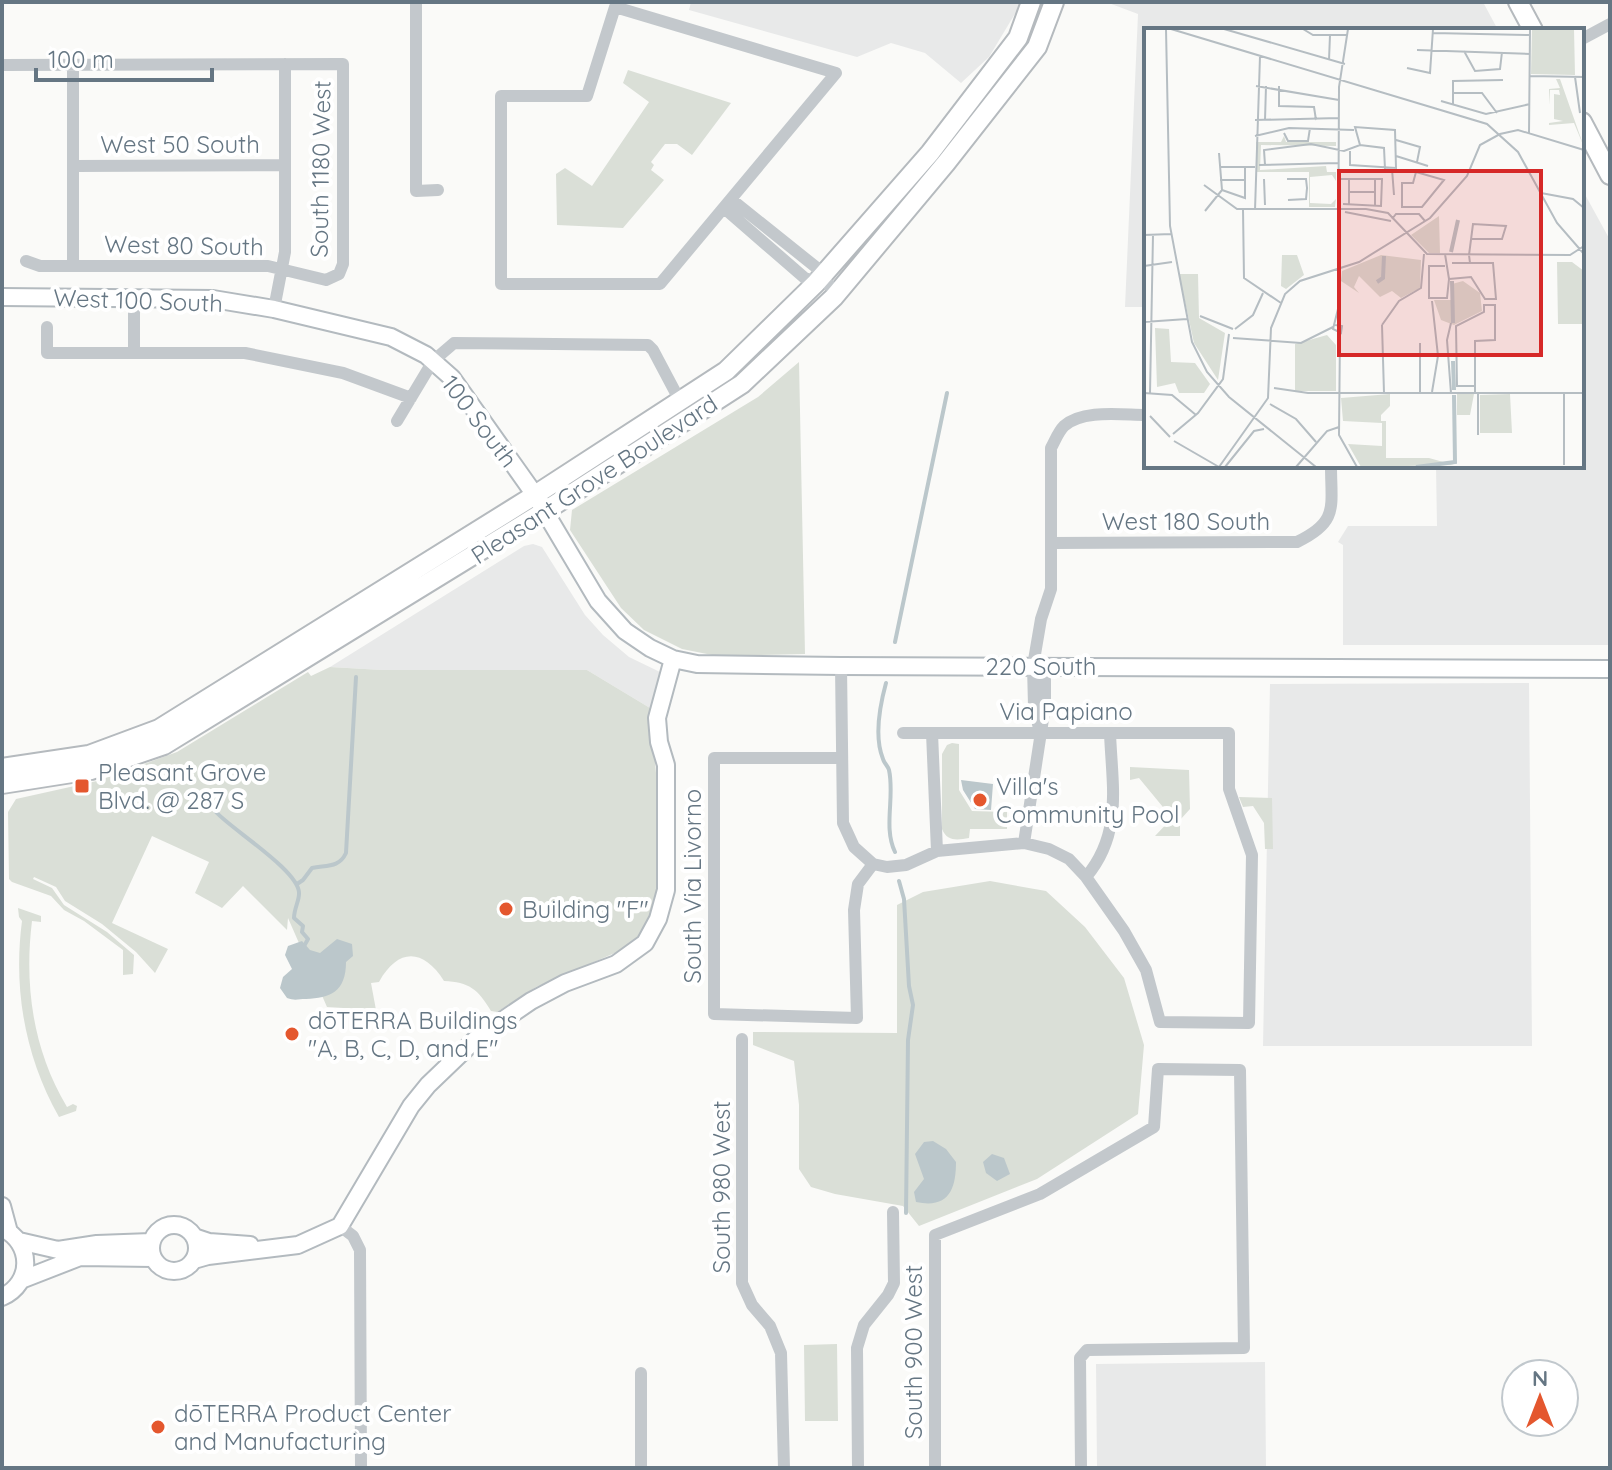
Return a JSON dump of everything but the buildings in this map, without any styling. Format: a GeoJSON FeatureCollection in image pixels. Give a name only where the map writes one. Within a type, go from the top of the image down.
{"type":"FeatureCollection","features":[{"type":"Feature","properties":{"kind":"main road","name":"Pleasant Grove Boulevard"},"geometry":{"type":"LineString","coordinates":[[2,784],[91,770],[164,745],[540,503],[726,371],[820,277],[930,153],[1018,38],[1031,2]]}},
{"type":"Feature","properties":{"kind":"main road","name":"Pleasant Grove Boulevard"},"geometry":{"type":"LineString","coordinates":[[2,768],[89,755],[159,729],[742,384],[838,293],[1037,47],[1054,2]]}},
{"type":"Feature","properties":{"kind":"main road"},"geometry":{"type":"LineString","coordinates":[[1518,2],[1532,28]]}},
{"type":"Feature","properties":{"kind":"main road"},"geometry":{"type":"LineString","coordinates":[[1584,126],[1610,175]]}},
{"type":"Feature","properties":{"kind":"street"},"geometry":{"type":"LineString","coordinates":[[416,2],[416,191],[438,190]]}},
{"type":"Feature","properties":{"kind":"street"},"geometry":{"type":"LineString","coordinates":[[615,7],[836,73],[728,204],[660,284],[501,284],[501,96],[587,96],[615,7]]}},
{"type":"Feature","properties":{"kind":"street"},"geometry":{"type":"LineString","coordinates":[[1584,38],[1610,24]]}},
{"type":"Feature","properties":{"kind":"street"},"geometry":{"type":"LineString","coordinates":[[2,65],[285,64],[283,270],[274,309]]}},
{"type":"Feature","properties":{"kind":"street","name":"South 1180 West"},"geometry":{"type":"LineString","coordinates":[[285,64],[343,64],[343,264],[339,274]]}},
{"type":"Feature","properties":{"kind":"street"},"geometry":{"type":"LineString","coordinates":[[73,65],[73,266]]}},
{"type":"Feature","properties":{"kind":"street","name":"West 50 South"},"geometry":{"type":"LineString","coordinates":[[75,166],[285,165]]}},
{"type":"Feature","properties":{"kind":"street"},"geometry":{"type":"LineString","coordinates":[[728,204],[807,280],[820,277]]}},
{"type":"Feature","properties":{"kind":"street"},"geometry":{"type":"LineString","coordinates":[[728,204],[800,254],[817,268],[820,277],[838,293]]}},
{"type":"Feature","properties":{"kind":"street"},"geometry":{"type":"LineString","coordinates":[[789,264],[800,254]]}},
{"type":"Feature","properties":{"kind":"street","name":"West 80 South"},"geometry":{"type":"LineString","coordinates":[[26,261],[40,266],[268,266],[326,280],[339,274]]}},
{"type":"Feature","properties":{"kind":"street","name":"West 100 South"},"geometry":{"type":"LineString","coordinates":[[2,297],[213,299],[274,309]]}},
{"type":"Feature","properties":{"kind":"street"},"geometry":{"type":"LineString","coordinates":[[134,299],[134,353]]}},
{"type":"Feature","properties":{"kind":"street","name":"100 South"},"geometry":{"type":"LineString","coordinates":[[274,309],[391,337],[433,361],[452,378],[540,503]]}},
{"type":"Feature","properties":{"kind":"street"},"geometry":{"type":"LineString","coordinates":[[47,327],[47,353],[245,353],[343,373],[411,398]]}},
{"type":"Feature","properties":{"kind":"street"},"geometry":{"type":"LineString","coordinates":[[397,421],[433,361],[454,343],[648,345],[680,401]]}},
{"type":"Feature","properties":{"kind":"street"},"geometry":{"type":"LineString","coordinates":[[1024,843],[1045,706],[1039,666],[1041,619],[1051,589],[1051,448],[1065,426],[1074,420],[1144,415]]}},
{"type":"Feature","properties":{"kind":"street","name":"West 180 South"},"geometry":{"type":"LineString","coordinates":[[1051,543],[1297,542],[1318,532],[1331,513],[1331,468]]}},
{"type":"Feature","properties":{"kind":"street","name":"220 South"},"geometry":{"type":"LineString","coordinates":[[540,503],[598,601],[625,631],[673,659],[697,664],[1610,669]]}},
{"type":"Feature","properties":{"kind":"street"},"geometry":{"type":"LineString","coordinates":[[194,1260],[197,1249],[190,1231],[175,1225],[160,1229],[152,1250],[159,1267],[170,1271],[182,1270],[194,1260],[208,1256],[298,1245],[340,1226],[359,1199],[397,1125],[428,1085],[478,1037],[531,1001],[565,983],[616,964],[635,952],[649,937],[663,908],[666,890],[666,765],[659,742],[657,718],[673,659]]}},
{"type":"Feature","properties":{"kind":"street"},"geometry":{"type":"LineString","coordinates":[[841,666],[843,823],[854,847],[873,864],[887,867],[906,865],[937,851],[1024,843],[1049,849],[1069,859],[1086,877],[1107,847],[1113,816],[1110,733]]}},
{"type":"Feature","properties":{"kind":"street","name":"Via Papiano"},"geometry":{"type":"LineString","coordinates":[[903,733],[1229,733],[1229,789],[1252,855],[1249,1023],[1160,1022],[1146,970],[1124,931],[1086,877]]}},
{"type":"Feature","properties":{"kind":"street"},"geometry":{"type":"LineString","coordinates":[[932,733],[937,851]]}},
{"type":"Feature","properties":{"kind":"street","name":"South Via Livorno"},"geometry":{"type":"LineString","coordinates":[[841,758],[714,758],[714,1014],[857,1018],[854,910],[858,884],[873,864]]}},
{"type":"Feature","properties":{"kind":"street","name":"South 980 West"},"geometry":{"type":"LineString","coordinates":[[742,1039],[742,1283],[752,1305],[770,1326],[781,1353],[784,1468]]}},
{"type":"Feature","properties":{"kind":"street","name":"South 900 West"},"geometry":{"type":"LineString","coordinates":[[935,1468],[935,1235],[1040,1194],[1154,1127],[1158,1069],[1240,1070],[1244,1348],[1087,1350],[1080,1358],[1081,1468]]}},
{"type":"Feature","properties":{"kind":"street"},"geometry":{"type":"LineString","coordinates":[[2,1206],[10,1234],[26,1264],[21,1280],[4,1299]]}},
{"type":"Feature","properties":{"kind":"street"},"geometry":{"type":"LineString","coordinates":[[858,1468],[857,1348],[864,1325],[894,1283],[893,1212]]}},
{"type":"Feature","properties":{"kind":"street"},"geometry":{"type":"LineString","coordinates":[[340,1226],[353,1236],[360,1250],[361,1468]]}},
{"type":"Feature","properties":{"kind":"street"},"geometry":{"type":"LineString","coordinates":[[10,1234],[58,1250],[97,1244],[152,1250]]}},
{"type":"Feature","properties":{"kind":"street"},"geometry":{"type":"LineString","coordinates":[[194,1237],[209,1242],[272,1248]]}},
{"type":"Feature","properties":{"kind":"street"},"geometry":{"type":"LineString","coordinates":[[21,1280],[80,1257],[152,1250]]}},
{"type":"Feature","properties":{"kind":"street"},"geometry":{"type":"LineString","coordinates":[[641,1373],[641,1468]]}},
{"type":"Feature","properties":{"kind":"shaded area"},"geometry":{"type":"Polygon","coordinates":[[[691,2],[1022,2],[989,57],[961,83],[925,53],[891,43],[857,57],[689,10],[691,2]]]}},
{"type":"Feature","properties":{"kind":"shaded area"},"geometry":{"type":"Polygon","coordinates":[[[1106,2],[1483,2],[1497,28],[1144,28],[1144,307],[1125,307],[1138,14],[1106,2]]]}},
{"type":"Feature","properties":{"kind":"shaded area"},"geometry":{"type":"Polygon","coordinates":[[[628,70],[731,103],[692,155],[677,144],[665,144],[651,162],[654,165],[651,170],[664,180],[623,228],[557,225],[556,174],[565,168],[592,186],[649,102],[623,83],[628,70]]]}},
{"type":"Feature","properties":{"kind":"shaded area"},"geometry":{"type":"Polygon","coordinates":[[[1584,193],[1610,240],[1610,645],[1343,645],[1343,545],[1338,542],[1348,526],[1437,526],[1436,468],[1584,468],[1584,193]]]}},
{"type":"Feature","properties":{"kind":"shaded area"},"geometry":{"type":"Polygon","coordinates":[[[799,362],[805,654],[717,656],[682,649],[644,630],[621,608],[570,530],[572,510],[758,397],[799,362]]]}},
{"type":"Feature","properties":{"kind":"shaded area"},"geometry":{"type":"Polygon","coordinates":[[[533,544],[542,547],[585,615],[603,635],[629,657],[660,672],[650,708],[587,670],[330,667],[524,546],[533,544]]]}},
{"type":"Feature","properties":{"kind":"shaded area"},"geometry":{"type":"Polygon","coordinates":[[[330,667],[587,670],[650,708],[649,740],[655,761],[660,821],[659,895],[643,933],[624,949],[536,987],[497,1012],[491,1011],[472,988],[444,981],[428,962],[411,956],[394,963],[379,982],[371,983],[376,1010],[327,1007],[288,918],[287,930],[243,886],[222,908],[195,893],[209,862],[152,836],[112,923],[168,949],[155,973],[136,952],[102,924],[65,901],[56,887],[34,877],[52,888],[64,905],[107,932],[134,955],[133,974],[123,975],[123,950],[64,910],[51,896],[9,879],[8,812],[16,799],[97,781],[177,752],[308,672],[311,676],[330,667]]]}},
{"type":"Feature","properties":{"kind":"shaded area"},"geometry":{"type":"Polygon","coordinates":[[[1529,683],[1532,1046],[1263,1046],[1270,684],[1529,683]]]}},
{"type":"Feature","properties":{"kind":"shaded area"},"geometry":{"type":"Polygon","coordinates":[[[952,743],[959,744],[959,790],[972,811],[1007,812],[1007,829],[970,829],[969,838],[961,839],[950,838],[944,833],[942,754],[952,743]]]}},
{"type":"Feature","properties":{"kind":"shaded area"},"geometry":{"type":"Polygon","coordinates":[[[1130,767],[1189,770],[1190,809],[1180,820],[1180,836],[1155,836],[1172,818],[1139,778],[1130,780],[1130,767]]]}},
{"type":"Feature","properties":{"kind":"shaded area","name":"Villa's Community Pool"},"geometry":{"type":"Polygon","coordinates":[[[961,780],[993,784],[991,810],[975,809],[963,790],[961,780]]]}},
{"type":"Feature","properties":{"kind":"shaded area"},"geometry":{"type":"Polygon","coordinates":[[[1239,797],[1272,798],[1273,849],[1265,849],[1264,823],[1253,806],[1243,807],[1239,797]]]}},
{"type":"Feature","properties":{"kind":"shaded area"},"geometry":{"type":"Polygon","coordinates":[[[990,881],[1046,891],[1085,927],[1124,978],[1144,1045],[1138,1114],[1037,1179],[919,1226],[903,1206],[811,1187],[799,1169],[799,1105],[794,1061],[753,1045],[753,1032],[897,1033],[897,905],[923,892],[990,881]]]}},
{"type":"Feature","properties":{"kind":"shaded area"},"geometry":{"type":"Polygon","coordinates":[[[18,908],[41,916],[41,922],[32,921],[30,945],[34,1017],[55,1085],[67,1107],[77,1106],[76,1111],[59,1117],[38,1071],[24,1022],[19,972],[22,921],[18,908]]]}},
{"type":"Feature","properties":{"kind":"shaded area"},"geometry":{"type":"Polygon","coordinates":[[[337,939],[352,944],[353,956],[346,962],[340,987],[322,997],[287,998],[280,988],[283,977],[292,969],[285,955],[288,946],[302,941],[310,950],[320,953],[337,939]]]}},
{"type":"Feature","properties":{"kind":"shaded area"},"geometry":{"type":"Polygon","coordinates":[[[933,1141],[946,1149],[956,1162],[954,1181],[943,1200],[916,1202],[914,1192],[924,1179],[915,1154],[924,1142],[933,1141]]]}},
{"type":"Feature","properties":{"kind":"shaded area"},"geometry":{"type":"Polygon","coordinates":[[[992,1154],[1004,1158],[1010,1174],[997,1181],[986,1173],[983,1162],[992,1154]]]}},
{"type":"Feature","properties":{"kind":"shaded area"},"geometry":{"type":"Polygon","coordinates":[[[837,1344],[838,1421],[805,1421],[804,1345],[837,1344]]]}},
{"type":"Feature","properties":{"kind":"shaded area"},"geometry":{"type":"Polygon","coordinates":[[[1265,1362],[1266,1468],[1097,1468],[1096,1364],[1265,1362]]]}},
{"type":"Feature","properties":{"kind":"waterway"},"geometry":{"type":"LineString","coordinates":[[895,642],[947,393]]}},
{"type":"Feature","properties":{"kind":"waterway"},"geometry":{"type":"LineString","coordinates":[[297,884],[312,868],[336,864],[346,853],[356,677]]}},
{"type":"Feature","properties":{"kind":"waterway"},"geometry":{"type":"LineString","coordinates":[[886,683],[878,731],[880,750],[889,770],[889,822],[895,852]]}},
{"type":"Feature","properties":{"kind":"waterway"},"geometry":{"type":"LineString","coordinates":[[216,812],[278,863],[297,885],[299,894],[294,918],[303,926],[302,932],[308,939],[303,948]]}},
{"type":"Feature","properties":{"kind":"waterway"},"geometry":{"type":"LineString","coordinates":[[899,881],[904,899],[913,1005],[908,1040],[906,1213]]}},
{"type":"Feature","properties":{"kind":"place","name":"Pleasant Grove Blvd. @ 287 S"},"geometry":{"type":"Point","coordinates":[82,786]}},
{"type":"Feature","properties":{"kind":"place","name":"Villa's Community Pool"},"geometry":{"type":"Point","coordinates":[980,800]}},
{"type":"Feature","properties":{"kind":"place","name":"Building \"F\""},"geometry":{"type":"Point","coordinates":[506,909]}},
{"type":"Feature","properties":{"kind":"place","name":"dōTERRA Buildings \"A, B, C, D, and E\""},"geometry":{"type":"Point","coordinates":[292,1034]}},
{"type":"Feature","properties":{"kind":"place","name":"dōTERRA Product Center and Manufacturing"},"geometry":{"type":"Point","coordinates":[158,1427]}}]}
